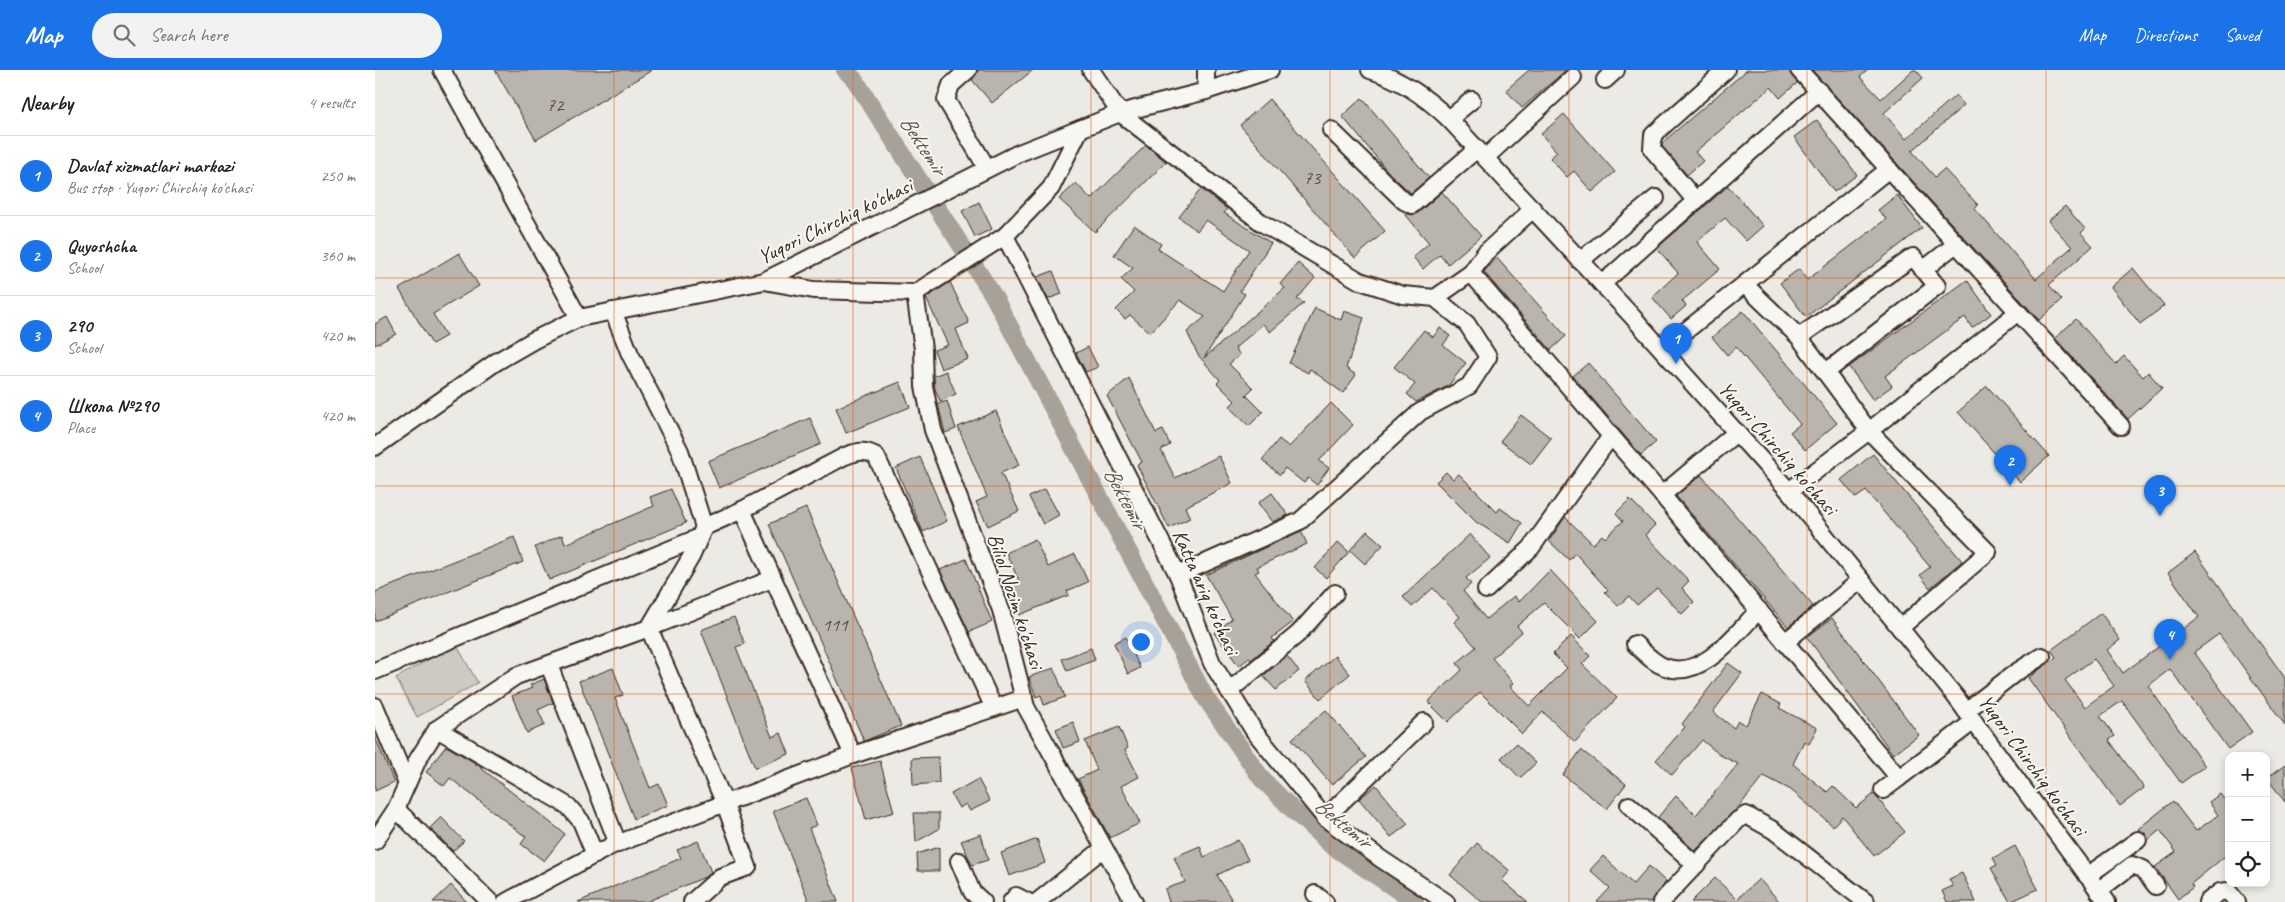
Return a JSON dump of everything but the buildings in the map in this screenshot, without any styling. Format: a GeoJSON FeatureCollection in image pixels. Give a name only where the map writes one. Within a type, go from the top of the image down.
{"type":"FeatureCollection","features":[{"type":"Feature","properties":{"kind":"street"},"geometry":{"type":"LineString","coordinates":[[442,70],[579,318]]}},
{"type":"Feature","properties":{"kind":"street"},"geometry":{"type":"LineString","coordinates":[[968,70],[951,86],[946,100],[987,168]]}},
{"type":"Feature","properties":{"kind":"street"},"geometry":{"type":"LineString","coordinates":[[1091,70],[1120,113],[1261,224],[1360,281],[1403,295],[1435,298],[1467,324],[1488,357],[1469,386],[1420,412],[1300,521],[1178,575]]}},
{"type":"Feature","properties":{"kind":"street"},"geometry":{"type":"LineString","coordinates":[[1205,91],[1206,70]]}},
{"type":"Feature","properties":{"kind":"street","name":"Yuqori Chirchiq ko'chasi"},"geometry":{"type":"LineString","coordinates":[[375,447],[496,362],[534,340],[579,318],[764,281],[901,214],[987,168],[1080,129],[1120,113],[1205,91],[1270,70]]}},
{"type":"Feature","properties":{"kind":"street","name":"Yuqori Chirchiq ko'chasi"},"geometry":{"type":"LineString","coordinates":[[1369,70],[1411,88],[1431,102],[1449,119],[1663,349],[1789,490],[1970,716],[2102,896]]}},
{"type":"Feature","properties":{"kind":"street"},"geometry":{"type":"LineString","coordinates":[[1695,201],[1651,149],[1653,135],[1726,70]]}},
{"type":"Feature","properties":{"kind":"street"},"geometry":{"type":"LineString","coordinates":[[1799,70],[2121,426]]}},
{"type":"Feature","properties":{"kind":"street"},"geometry":{"type":"LineString","coordinates":[[1331,130],[1404,201],[1412,205],[1481,154],[1573,77]]}},
{"type":"Feature","properties":{"kind":"street"},"geometry":{"type":"LineString","coordinates":[[1602,284],[1819,91]]}},
{"type":"Feature","properties":{"kind":"street"},"geometry":{"type":"LineString","coordinates":[[1449,119],[1472,100]]}},
{"type":"Feature","properties":{"kind":"street"},"geometry":{"type":"LineString","coordinates":[[764,281],[814,290],[915,292],[947,270],[1005,236],[1051,188],[1080,129]]}},
{"type":"Feature","properties":{"kind":"street"},"geometry":{"type":"LineString","coordinates":[[1663,349],[1745,286],[1889,169]]}},
{"type":"Feature","properties":{"kind":"street"},"geometry":{"type":"LineString","coordinates":[[1580,260],[1657,198]]}},
{"type":"Feature","properties":{"kind":"street"},"geometry":{"type":"LineString","coordinates":[[1435,298],[1471,273],[1485,253],[1533,209]]}},
{"type":"Feature","properties":{"kind":"street","name":"Katta ariq ko'chasi"},"geometry":{"type":"LineString","coordinates":[[1005,236],[1178,575],[1212,663],[1260,738],[1325,818],[1381,859],[1446,902]]}},
{"type":"Feature","properties":{"kind":"street"},"geometry":{"type":"LineString","coordinates":[[1923,270],[1956,244]]}},
{"type":"Feature","properties":{"kind":"street"},"geometry":{"type":"LineString","coordinates":[[1799,337],[1913,257],[1937,286],[1827,372]]}},
{"type":"Feature","properties":{"kind":"street"},"geometry":{"type":"LineString","coordinates":[[1471,273],[1759,610],[1899,778]]}},
{"type":"Feature","properties":{"kind":"street"},"geometry":{"type":"LineString","coordinates":[[1745,286],[1799,337],[1827,372],[1869,431],[1988,552],[1900,628]]}},
{"type":"Feature","properties":{"kind":"street","name":"Biliol Nozim ko'chasi"},"geometry":{"type":"LineString","coordinates":[[915,292],[923,349],[925,386],[933,430],[1001,610],[1026,707],[1134,902]]}},
{"type":"Feature","properties":{"kind":"street"},"geometry":{"type":"LineString","coordinates":[[613,311],[630,354],[681,451],[702,532],[691,556],[649,628]]}},
{"type":"Feature","properties":{"kind":"street"},"geometry":{"type":"LineString","coordinates":[[1789,490],[1869,431],[2018,312]]}},
{"type":"Feature","properties":{"kind":"street"},"geometry":{"type":"LineString","coordinates":[[1662,496],[1737,432]]}},
{"type":"Feature","properties":{"kind":"street"},"geometry":{"type":"LineString","coordinates":[[1486,590],[1531,548],[1611,436]]}},
{"type":"Feature","properties":{"kind":"street"},"geometry":{"type":"LineString","coordinates":[[375,672],[702,532],[845,456],[860,450],[867,451],[876,456],[994,708]]}},
{"type":"Feature","properties":{"kind":"street"},"geometry":{"type":"LineString","coordinates":[[742,510],[853,756]]}},
{"type":"Feature","properties":{"kind":"street"},"geometry":{"type":"LineString","coordinates":[[375,841],[396,808],[418,759],[437,729],[517,676],[649,628],[772,579]]}},
{"type":"Feature","properties":{"kind":"street"},"geometry":{"type":"LineString","coordinates":[[1785,642],[1861,580]]}},
{"type":"Feature","properties":{"kind":"street"},"geometry":{"type":"LineString","coordinates":[[1229,691],[1298,634],[1335,593]]}},
{"type":"Feature","properties":{"kind":"street"},"geometry":{"type":"LineString","coordinates":[[1635,644],[1652,660],[1665,667],[1683,671],[1713,657],[1759,610]]}},
{"type":"Feature","properties":{"kind":"street"},"geometry":{"type":"LineString","coordinates":[[649,628],[725,804],[748,867],[720,877],[692,902]]}},
{"type":"Feature","properties":{"kind":"street"},"geometry":{"type":"LineString","coordinates":[[1883,790],[1970,716],[2015,673],[2042,656]]}},
{"type":"Feature","properties":{"kind":"street"},"geometry":{"type":"LineString","coordinates":[[549,665],[618,844]]}},
{"type":"Feature","properties":{"kind":"street"},"geometry":{"type":"LineString","coordinates":[[506,902],[618,844],[853,756],[1024,698]]}},
{"type":"Feature","properties":{"kind":"street"},"geometry":{"type":"LineString","coordinates":[[375,706],[407,784]]}},
{"type":"Feature","properties":{"kind":"street"},"geometry":{"type":"LineString","coordinates":[[1325,818],[1424,722]]}},
{"type":"Feature","properties":{"kind":"street"},"geometry":{"type":"LineString","coordinates":[[437,729],[568,806],[581,821],[595,855]]}},
{"type":"Feature","properties":{"kind":"street"},"geometry":{"type":"LineString","coordinates":[[1629,805],[1696,865]]}},
{"type":"Feature","properties":{"kind":"street"},"geometry":{"type":"LineString","coordinates":[[396,808],[491,902]]}},
{"type":"Feature","properties":{"kind":"street"},"geometry":{"type":"LineString","coordinates":[[1661,902],[1738,820],[1750,816],[1866,902]]}},
{"type":"Feature","properties":{"kind":"street"},"geometry":{"type":"LineString","coordinates":[[2087,876],[2138,840]]}},
{"type":"Feature","properties":{"kind":"street"},"geometry":{"type":"LineString","coordinates":[[1037,902],[1104,848]]}},
{"type":"Feature","properties":{"kind":"street"},"geometry":{"type":"LineString","coordinates":[[959,861],[973,892],[983,902]]}},
{"type":"Feature","properties":{"kind":"street"},"geometry":{"type":"LineString","coordinates":[[2102,896],[2132,866],[2143,869],[2156,886]]}},
{"type":"Feature","properties":{"kind":"street"},"geometry":{"type":"LineString","coordinates":[[2207,902],[2220,892],[2228,891],[2237,902]]}},
{"type":"Feature","properties":{"kind":"street"},"geometry":{"type":"LineString","coordinates":[[1011,902],[1016,896],[1028,902]]}},
{"type":"Feature","properties":{"kind":"shaded area"},"geometry":{"type":"Polygon","coordinates":[[[456,644],[478,683],[417,717],[396,678],[456,644]]]}},
{"type":"Feature","properties":{"kind":"waterway","name":"Bektemir"},"geometry":{"type":"LineString","coordinates":[[845,70],[855,80],[993,295],[1205,697],[1262,779],[1295,812],[1331,845],[1415,902]]}},
{"type":"Feature","properties":{"kind":"place","name":"Davlat xizmatlari markazi"},"geometry":{"type":"Point","coordinates":[1676,364]}},
{"type":"Feature","properties":{"kind":"place","name":"Quyoshcha"},"geometry":{"type":"Point","coordinates":[2010,486]}},
{"type":"Feature","properties":{"kind":"place","name":"290"},"geometry":{"type":"Point","coordinates":[2160,516]}},
{"type":"Feature","properties":{"kind":"place","name":"Школа №290"},"geometry":{"type":"Point","coordinates":[2170,660]}}]}
